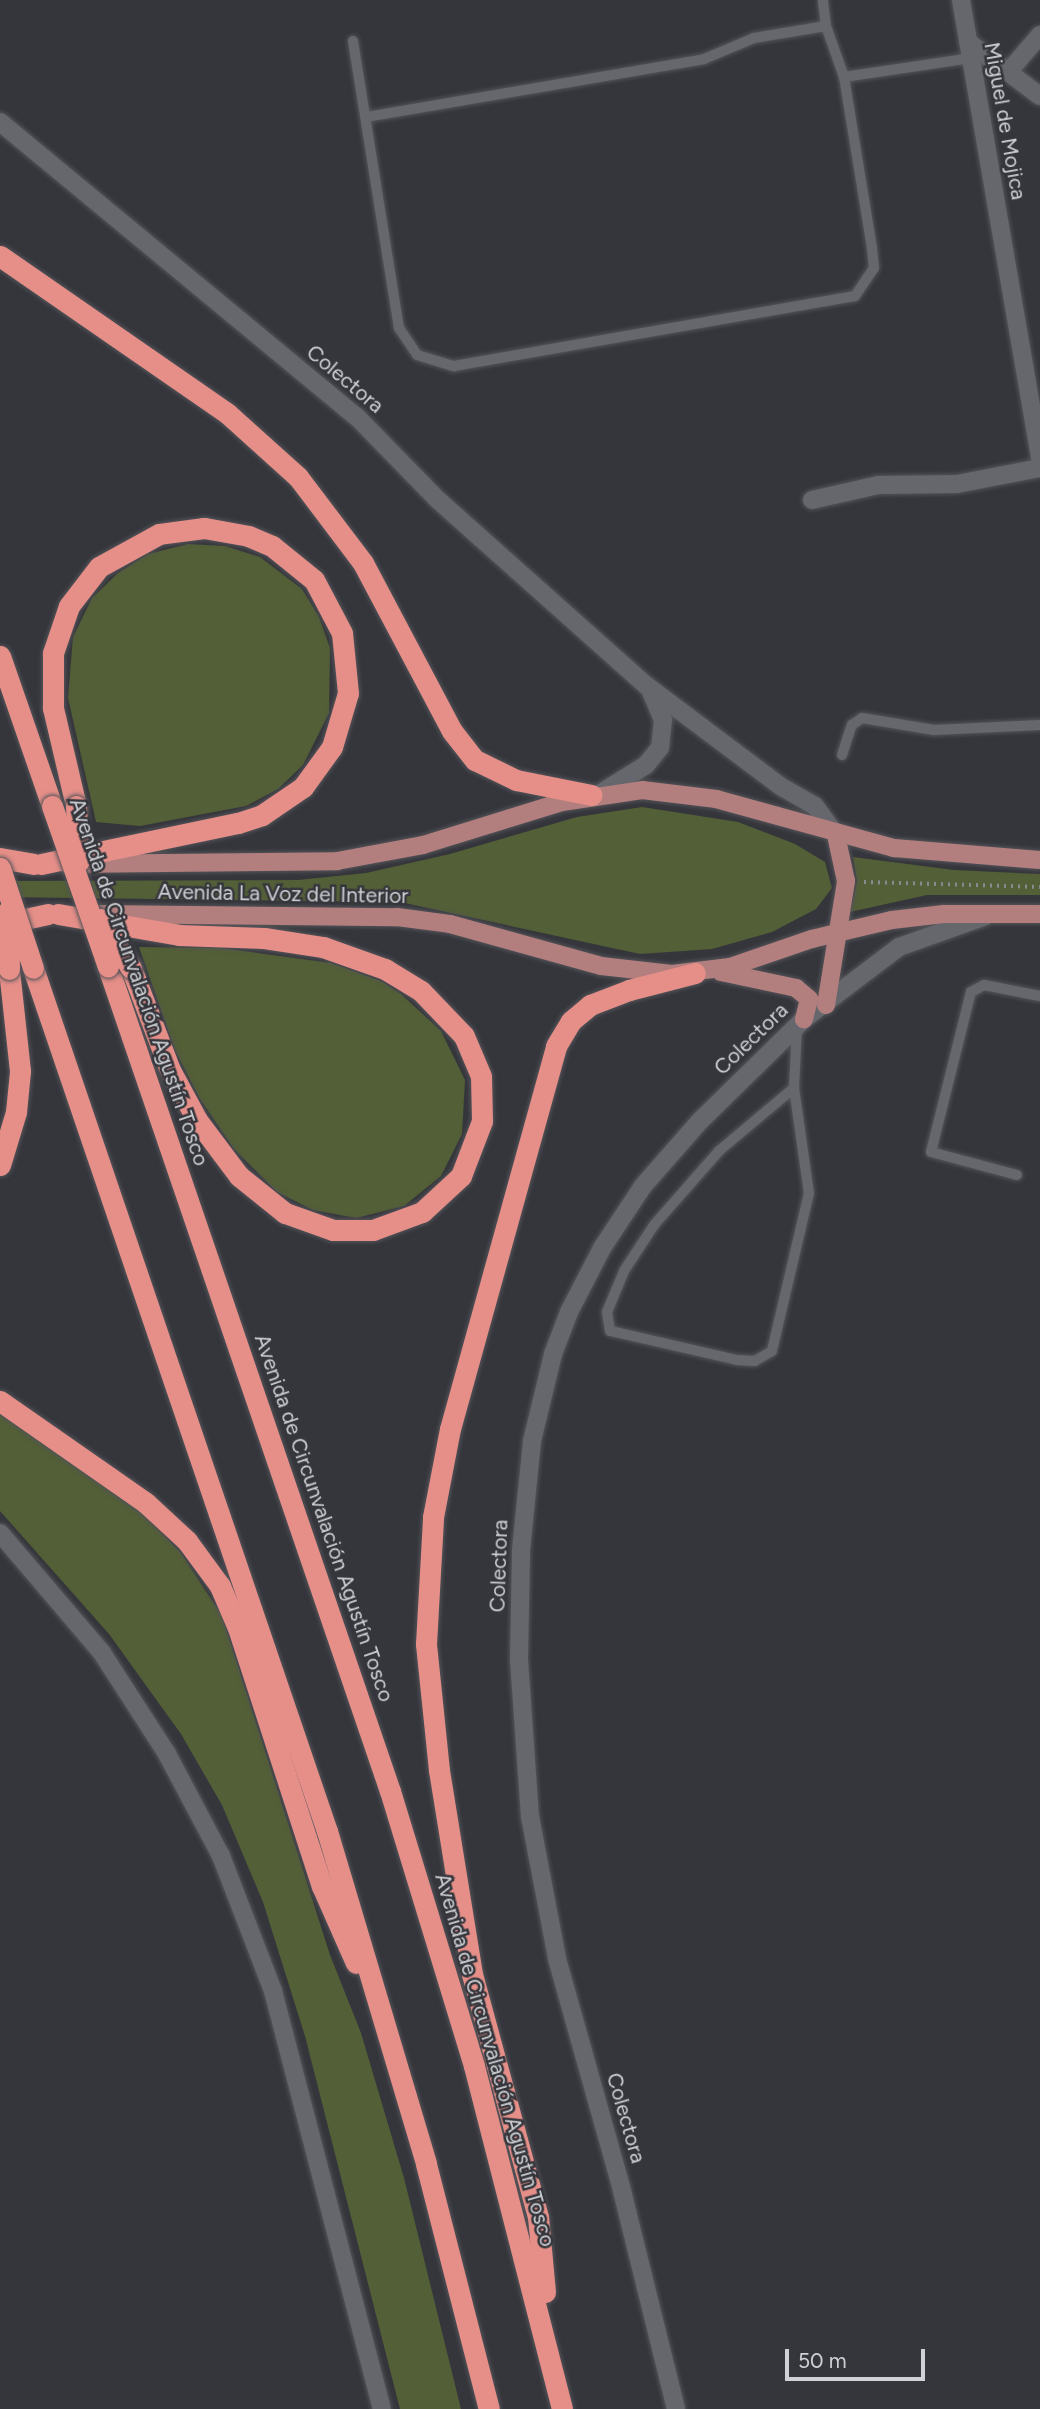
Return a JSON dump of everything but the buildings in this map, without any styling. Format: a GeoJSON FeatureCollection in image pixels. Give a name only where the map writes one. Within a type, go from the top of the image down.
{"type":"FeatureCollection","features":[{"type":"Feature","properties":{"kind":"highway"},"geometry":{"type":"LineString","coordinates":[[0,256],[219,407],[298,477],[363,563],[452,731],[475,760],[516,780],[597,794]]}},
{"type":"Feature","properties":{"kind":"highway"},"geometry":{"type":"LineString","coordinates":[[0,858],[37,864],[238,823],[262,815],[303,786],[332,747],[348,693],[342,633],[314,580],[272,546],[249,536],[204,528],[159,534],[99,568],[69,606],[52,653],[53,708],[76,806],[81,888],[131,968],[170,1070],[197,1120],[239,1176],[285,1213],[333,1230],[373,1230],[422,1212],[461,1176],[482,1121],[481,1076],[464,1036],[421,991],[385,969],[323,947],[264,938],[179,935],[53,914],[0,925]]}},
{"type":"Feature","properties":{"kind":"highway","name":"Avenida de Circunvalación Agustín Tosco"},"geometry":{"type":"LineString","coordinates":[[0,656],[394,1804],[474,2066],[562,2409]]}},
{"type":"Feature","properties":{"kind":"highway"},"geometry":{"type":"LineString","coordinates":[[3,876],[265,1641],[393,2049],[489,2409]]}},
{"type":"Feature","properties":{"kind":"highway"},"geometry":{"type":"LineString","coordinates":[[0,1165],[16,1112],[20,1071],[3,876]]}},
{"type":"Feature","properties":{"kind":"highway"},"geometry":{"type":"LineString","coordinates":[[552,2364],[538,2217],[472,1974],[439,1770],[426,1643],[433,1517],[450,1429],[556,1046],[571,1021],[590,1005],[629,990],[703,972]]}},
{"type":"Feature","properties":{"kind":"highway"},"geometry":{"type":"LineString","coordinates":[[0,1401],[163,1517],[187,1541],[219,1586],[238,1628],[322,1886],[393,2049]]}},
{"type":"Feature","properties":{"kind":"main road","name":"Avenida La Voz del Interior"},"geometry":{"type":"LineString","coordinates":[[3,876],[37,864],[337,861],[411,848],[597,794],[642,790],[693,795],[836,835],[920,852],[1040,860]]}},
{"type":"Feature","properties":{"kind":"main road"},"geometry":{"type":"LineString","coordinates":[[826,1005],[846,881],[836,835]]}},
{"type":"Feature","properties":{"kind":"main road","name":"Avenida La Voz del Interior"},"geometry":{"type":"LineString","coordinates":[[0,914],[397,917],[450,924],[601,966],[650,974],[703,972]]}},
{"type":"Feature","properties":{"kind":"main road"},"geometry":{"type":"LineString","coordinates":[[703,972],[836,932],[918,917],[1040,914]]}},
{"type":"Feature","properties":{"kind":"main road"},"geometry":{"type":"LineString","coordinates":[[703,972],[796,988],[809,999],[801,1022]]}},
{"type":"Feature","properties":{"kind":"street","name":"Miguel de Mojica"},"geometry":{"type":"LineString","coordinates":[[961,0],[1040,457]]}},
{"type":"Feature","properties":{"kind":"street"},"geometry":{"type":"LineString","coordinates":[[1010,70],[1040,35]]}},
{"type":"Feature","properties":{"kind":"street"},"geometry":{"type":"LineString","coordinates":[[970,50],[1010,70],[1040,96]]}},
{"type":"Feature","properties":{"kind":"street","name":"Colectora"},"geometry":{"type":"LineString","coordinates":[[0,122],[356,416],[438,500],[647,686],[780,786],[815,806],[836,835]]}},
{"type":"Feature","properties":{"kind":"street"},"geometry":{"type":"LineString","coordinates":[[812,500],[878,485],[957,484],[1040,468]]}},
{"type":"Feature","properties":{"kind":"street"},"geometry":{"type":"LineString","coordinates":[[597,794],[646,765],[660,748],[663,720],[647,686]]}},
{"type":"Feature","properties":{"kind":"street","name":"Colectora"},"geometry":{"type":"LineString","coordinates":[[676,2409],[622,2190],[557,1958],[530,1817],[519,1659],[525,1498],[532,1441],[553,1354],[602,1248],[660,1165],[801,1022],[899,947],[995,914]]}},
{"type":"Feature","properties":{"kind":"street"},"geometry":{"type":"LineString","coordinates":[[0,1533],[63,1603],[136,1703],[221,1856],[273,1992],[382,2409]]}},
{"type":"Feature","properties":{"kind":"lane"},"geometry":{"type":"LineString","coordinates":[[353,41],[399,328],[417,355],[454,366],[855,296],[874,268],[844,77],[826,26],[823,0]]}},
{"type":"Feature","properties":{"kind":"lane"},"geometry":{"type":"LineString","coordinates":[[366,117],[693,61],[754,38],[826,26]]}},
{"type":"Feature","properties":{"kind":"lane"},"geometry":{"type":"LineString","coordinates":[[844,77],[970,50]]}},
{"type":"Feature","properties":{"kind":"lane"},"geometry":{"type":"LineString","coordinates":[[842,755],[852,725],[862,718],[934,730],[1040,725]]}},
{"type":"Feature","properties":{"kind":"lane"},"geometry":{"type":"LineString","coordinates":[[1017,1175],[931,1152],[971,992],[984,985],[1040,996]]}},
{"type":"Feature","properties":{"kind":"lane"},"geometry":{"type":"LineString","coordinates":[[794,1088],[720,1150],[654,1225],[624,1271],[607,1312],[610,1331],[737,1360],[755,1361],[772,1351],[809,1193],[794,1088],[801,1022]]}},
{"type":"Feature","properties":{"kind":"path"},"geometry":{"type":"LineString","coordinates":[[857,881],[1040,887]]}},
{"type":"Feature","properties":{"kind":"green space"},"geometry":{"type":"Polygon","coordinates":[[[188,544],[225,546],[260,557],[302,589],[319,617],[330,648],[329,713],[303,765],[278,789],[246,806],[140,826],[96,822],[68,698],[73,637],[92,598],[118,573],[148,554],[188,544]]]}},
{"type":"Feature","properties":{"kind":"green space"},"geometry":{"type":"Polygon","coordinates":[[[642,807],[738,822],[795,844],[825,862],[832,888],[816,909],[772,932],[712,949],[640,954],[400,902],[0,897],[0,881],[298,880],[366,873],[450,854],[577,817],[642,807]]]}},
{"type":"Feature","properties":{"kind":"green space"},"geometry":{"type":"Polygon","coordinates":[[[853,857],[954,870],[1040,874],[1040,895],[927,895],[850,912],[857,881],[853,857]]]}},
{"type":"Feature","properties":{"kind":"green space"},"geometry":{"type":"Polygon","coordinates":[[[139,947],[222,948],[331,963],[381,981],[401,994],[441,1031],[465,1080],[462,1134],[441,1176],[404,1206],[356,1218],[313,1210],[277,1192],[234,1149],[200,1099],[175,1050],[139,947]]]}},
{"type":"Feature","properties":{"kind":"green space"},"geometry":{"type":"Polygon","coordinates":[[[0,1412],[137,1508],[181,1553],[222,1616],[330,1955],[361,2033],[404,2178],[461,2409],[400,2409],[305,2036],[263,1902],[222,1805],[181,1734],[109,1634],[0,1511],[0,1412]]]}}]}
